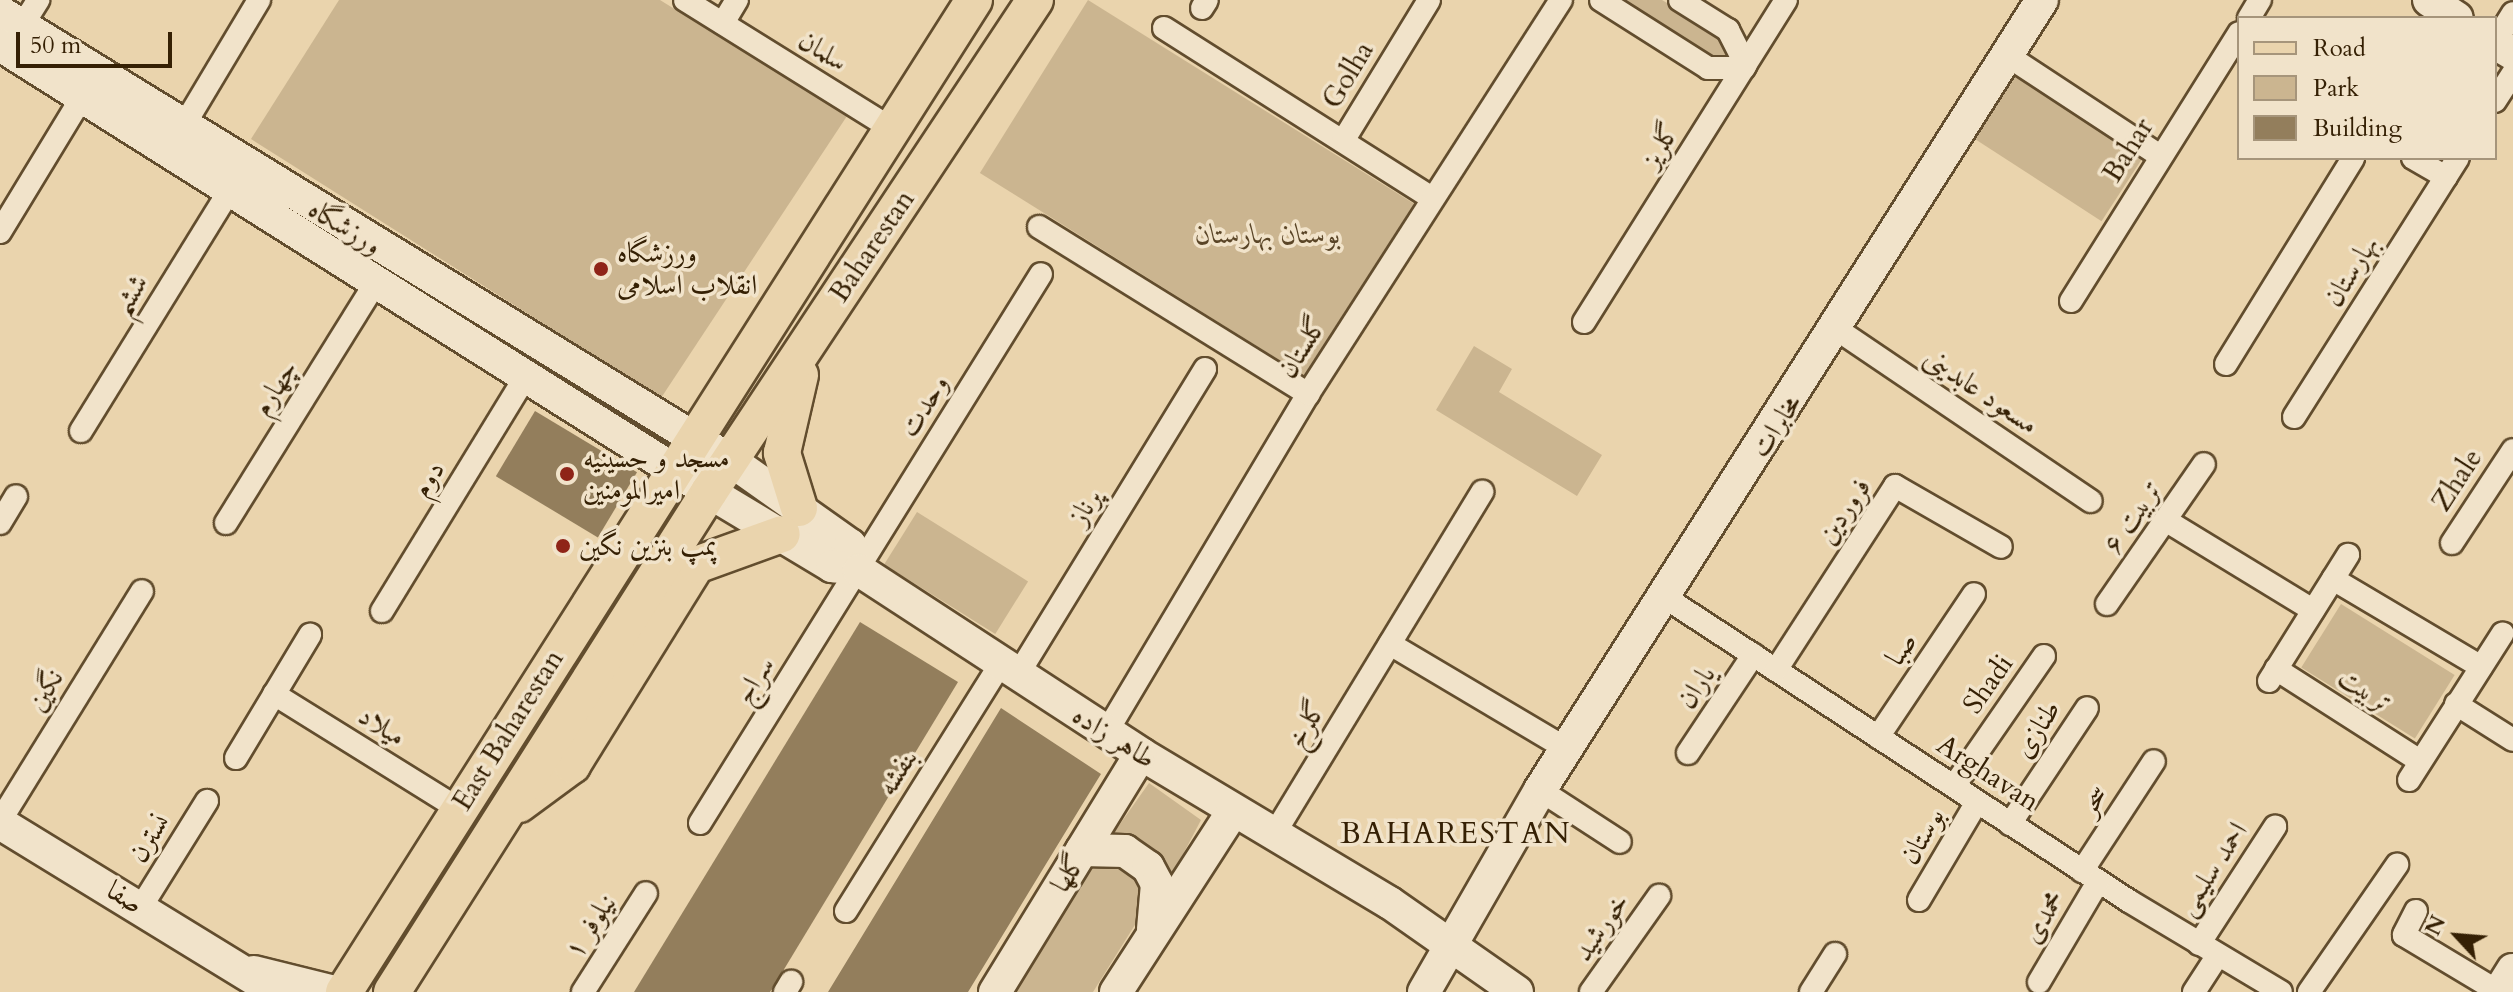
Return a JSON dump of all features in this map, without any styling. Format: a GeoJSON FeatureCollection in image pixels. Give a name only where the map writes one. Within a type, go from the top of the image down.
{"type":"FeatureCollection","features":[{"type":"Feature","properties":{"kind":"main road","name":"Baharestan"},"geometry":{"type":"LineString","coordinates":[[673,469],[889,127],[974,0]]}},
{"type":"Feature","properties":{"kind":"main road","name":"Baharestan"},"geometry":{"type":"LineString","coordinates":[[709,492],[1035,0]]}},
{"type":"Feature","properties":{"kind":"main road"},"geometry":{"type":"LineString","coordinates":[[501,816],[572,765],[696,565],[791,521],[782,453],[787,411],[818,327]]}},
{"type":"Feature","properties":{"kind":"main road","name":"East Baharestan"},"geometry":{"type":"LineString","coordinates":[[344,992],[673,469]]}},
{"type":"Feature","properties":{"kind":"main road","name":"East Baharestan"},"geometry":{"type":"LineString","coordinates":[[392,992],[709,492]]}},
{"type":"Feature","properties":{"kind":"street"},"geometry":{"type":"LineString","coordinates":[[183,127],[259,0]]}},
{"type":"Feature","properties":{"kind":"street","name":"سلمان"},"geometry":{"type":"LineString","coordinates":[[685,0],[889,127]]}},
{"type":"Feature","properties":{"kind":"street"},"geometry":{"type":"LineString","coordinates":[[723,23],[737,0]]}},
{"type":"Feature","properties":{"kind":"street","name":"Golha"},"geometry":{"type":"LineString","coordinates":[[1343,141],[1429,0]]}},
{"type":"Feature","properties":{"kind":"street","name":"گلستان"},"geometry":{"type":"LineString","coordinates":[[1106,733],[1308,394],[1561,0]]}},
{"type":"Feature","properties":{"kind":"street"},"geometry":{"type":"LineString","coordinates":[[1601,0],[1708,68],[1745,66],[1728,30],[1680,0]]}},
{"type":"Feature","properties":{"kind":"street","name":"گلریز"},"geometry":{"type":"LineString","coordinates":[[1584,322],[1786,0]]}},
{"type":"Feature","properties":{"kind":"street","name":"مخابرات"},"geometry":{"type":"LineString","coordinates":[[1407,992],[1500,870],[1505,849],[1540,790],[1838,330],[2042,0]]}},
{"type":"Feature","properties":{"kind":"street"},"geometry":{"type":"LineString","coordinates":[[2429,0],[2454,16]]}},
{"type":"Feature","properties":{"kind":"street"},"geometry":{"type":"LineString","coordinates":[[2497,39],[2513,13]]}},
{"type":"Feature","properties":{"kind":"street","name":"ورزشگاه"},"geometry":{"type":"LineString","coordinates":[[15,21],[183,127],[730,460]]}},
{"type":"Feature","properties":{"kind":"street","name":"ورزشگاه"},"geometry":{"type":"LineString","coordinates":[[15,21],[82,97],[709,492]]}},
{"type":"Feature","properties":{"kind":"street"},"geometry":{"type":"LineString","coordinates":[[1164,28],[1432,198]]}},
{"type":"Feature","properties":{"kind":"street","name":"Bahar"},"geometry":{"type":"LineString","coordinates":[[2071,301],[2159,155],[2237,36]]}},
{"type":"Feature","properties":{"kind":"street"},"geometry":{"type":"LineString","coordinates":[[2008,56],[2159,155]]}},
{"type":"Feature","properties":{"kind":"street"},"geometry":{"type":"LineString","coordinates":[[2497,98],[2513,73]]}},
{"type":"Feature","properties":{"kind":"street"},"geometry":{"type":"LineString","coordinates":[[0,232],[82,97]]}},
{"type":"Feature","properties":{"kind":"street"},"geometry":{"type":"LineString","coordinates":[[2226,364],[2352,160]]}},
{"type":"Feature","properties":{"kind":"street"},"geometry":{"type":"LineString","coordinates":[[2416,160],[2446,177]]}},
{"type":"Feature","properties":{"kind":"street","name":"بهارستان"},"geometry":{"type":"LineString","coordinates":[[2294,417],[2457,160]]}},
{"type":"Feature","properties":{"kind":"street","name":"ششم"},"geometry":{"type":"LineString","coordinates":[[81,431],[229,191]]}},
{"type":"Feature","properties":{"kind":"street"},"geometry":{"type":"LineString","coordinates":[[1039,227],[1308,394]]}},
{"type":"Feature","properties":{"kind":"street","name":"وحدت"},"geometry":{"type":"LineString","coordinates":[[859,570],[1041,274]]}},
{"type":"Feature","properties":{"kind":"street","name":"چهارم"},"geometry":{"type":"LineString","coordinates":[[226,523],[375,284]]}},
{"type":"Feature","properties":{"kind":"street","name":"مسعود عابدینی"},"geometry":{"type":"LineString","coordinates":[[1838,330],[2091,501]]}},
{"type":"Feature","properties":{"kind":"street","name":"پرناز"},"geometry":{"type":"LineString","coordinates":[[1008,670],[1205,369]]}},
{"type":"Feature","properties":{"kind":"street","name":"دوم"},"geometry":{"type":"LineString","coordinates":[[382,611],[525,378]]}},
{"type":"Feature","properties":{"kind":"street","name":"Zhale"},"geometry":{"type":"LineString","coordinates":[[2452,543],[2513,450]]}},
{"type":"Feature","properties":{"kind":"street","name":"طاهر زاده"},"geometry":{"type":"LineString","coordinates":[[730,460],[832,566],[859,570],[1106,733],[1373,898],[1381,914],[1443,947],[1496,988],[1514,990]]}},
{"type":"Feature","properties":{"kind":"street","name":"تربیت ۶"},"geometry":{"type":"LineString","coordinates":[[2107,604],[2204,464]]}},
{"type":"Feature","properties":{"kind":"street","name":"فروردین"},"geometry":{"type":"LineString","coordinates":[[1776,670],[1895,486],[2001,547]]}},
{"type":"Feature","properties":{"kind":"street","name":"طاهر زاده"},"geometry":{"type":"LineString","coordinates":[[709,492],[791,521]]}},
{"type":"Feature","properties":{"kind":"street","name":"گلرخ"},"geometry":{"type":"LineString","coordinates":[[1273,836],[1482,492]]}},
{"type":"Feature","properties":{"kind":"street"},"geometry":{"type":"LineString","coordinates":[[0,523],[16,496]]}},
{"type":"Feature","properties":{"kind":"street"},"geometry":{"type":"LineString","coordinates":[[2167,521],[2313,610],[2348,555]]}},
{"type":"Feature","properties":{"kind":"street","name":"سراج"},"geometry":{"type":"LineString","coordinates":[[700,823],[859,570]]}},
{"type":"Feature","properties":{"kind":"street"},"geometry":{"type":"LineString","coordinates":[[2333,579],[2481,667]]}},
{"type":"Feature","properties":{"kind":"street","name":"نگین"},"geometry":{"type":"LineString","coordinates":[[0,822],[142,591]]}},
{"type":"Feature","properties":{"kind":"street","name":"صبا"},"geometry":{"type":"LineString","coordinates":[[1878,737],[1974,594]]}},
{"type":"Feature","properties":{"kind":"street","name":"Arghavan"},"geometry":{"type":"LineString","coordinates":[[1666,598],[2090,876],[2281,992]]}},
{"type":"Feature","properties":{"kind":"street","name":"تربیت"},"geometry":{"type":"LineString","coordinates":[[2313,610],[2272,676],[2414,771],[2456,704]]}},
{"type":"Feature","properties":{"kind":"street"},"geometry":{"type":"LineString","coordinates":[[2503,633],[2456,704],[2513,740]]}},
{"type":"Feature","properties":{"kind":"street"},"geometry":{"type":"LineString","coordinates":[[236,758],[310,635]]}},
{"type":"Feature","properties":{"kind":"street"},"geometry":{"type":"LineString","coordinates":[[1390,644],[1567,749]]}},
{"type":"Feature","properties":{"kind":"street","name":"یاران"},"geometry":{"type":"LineString","coordinates":[[1688,753],[1753,655]]}},
{"type":"Feature","properties":{"kind":"street","name":"Shadi"},"geometry":{"type":"LineString","coordinates":[[1954,786],[2044,656]]}},
{"type":"Feature","properties":{"kind":"street","name":"بنفشه"},"geometry":{"type":"LineString","coordinates":[[846,911],[1008,670]]}},
{"type":"Feature","properties":{"kind":"street","name":"میلاد"},"geometry":{"type":"LineString","coordinates":[[274,694],[459,809]]}},
{"type":"Feature","properties":{"kind":"street","name":"طنازی"},"geometry":{"type":"LineString","coordinates":[[2010,824],[2087,708]]}},
{"type":"Feature","properties":{"kind":"street","name":"گلها"},"geometry":{"type":"LineString","coordinates":[[995,992],[1141,754]]}},
{"type":"Feature","properties":{"kind":"street","name":"سحر"},"geometry":{"type":"LineString","coordinates":[[2090,876],[2154,761]]}},
{"type":"Feature","properties":{"kind":"street"},"geometry":{"type":"LineString","coordinates":[[1540,790],[1620,842]]}},
{"type":"Feature","properties":{"kind":"street","name":"نسترن"},"geometry":{"type":"LineString","coordinates":[[141,907],[207,801]]}},
{"type":"Feature","properties":{"kind":"street","name":"بوستان"},"geometry":{"type":"LineString","coordinates":[[1919,900],[1977,802]]}},
{"type":"Feature","properties":{"kind":"street"},"geometry":{"type":"LineString","coordinates":[[1116,992],[1233,811]]}},
{"type":"Feature","properties":{"kind":"street","name":"صفا"},"geometry":{"type":"LineString","coordinates":[[0,822],[251,971]]}},
{"type":"Feature","properties":{"kind":"street","name":"احمد سلیمی"},"geometry":{"type":"LineString","coordinates":[[2194,992],[2209,949],[2275,827]]}},
{"type":"Feature","properties":{"kind":"street"},"geometry":{"type":"LineString","coordinates":[[1082,850],[1125,851],[1148,867],[1157,884],[1152,933]]}},
{"type":"Feature","properties":{"kind":"street"},"geometry":{"type":"LineString","coordinates":[[2309,992],[2397,865]]}},
{"type":"Feature","properties":{"kind":"street","name":"محمدی"},"geometry":{"type":"LineString","coordinates":[[2039,982],[2090,876]]}},
{"type":"Feature","properties":{"kind":"street","name":"نیلوفر ۱"},"geometry":{"type":"LineString","coordinates":[[583,992],[646,893]]}},
{"type":"Feature","properties":{"kind":"street","name":"خورشید"},"geometry":{"type":"LineString","coordinates":[[1591,992],[1659,896]]}},
{"type":"Feature","properties":{"kind":"street"},"geometry":{"type":"LineString","coordinates":[[2416,911],[2404,935],[2499,992],[2513,970]]}},
{"type":"Feature","properties":{"kind":"street","name":"مخابرات"},"geometry":{"type":"LineString","coordinates":[[1424,992],[1443,947]]}},
{"type":"Feature","properties":{"kind":"street"},"geometry":{"type":"LineString","coordinates":[[1811,992],[1835,954]]}},
{"type":"Feature","properties":{"kind":"street"},"geometry":{"type":"LineString","coordinates":[[251,971],[276,992]]}},
{"type":"Feature","properties":{"kind":"street"},"geometry":{"type":"LineString","coordinates":[[251,971],[334,992]]}},
{"type":"Feature","properties":{"kind":"green space","name":"ورزشگاه انقلاب اسلامی"},"geometry":{"type":"Polygon","coordinates":[[[339,0],[660,0],[847,116],[661,398],[251,139],[339,0]]]}},
{"type":"Feature","properties":{"kind":"green space","name":"بوستان بهارستان"},"geometry":{"type":"Polygon","coordinates":[[[1088,0],[1414,204],[1306,377],[980,173],[1088,0]]]}},
{"type":"Feature","properties":{"kind":"green space"},"geometry":{"type":"Polygon","coordinates":[[[1621,0],[1662,0],[1721,35],[1729,55],[1711,57],[1621,0]]]}},
{"type":"Feature","properties":{"kind":"green space"},"geometry":{"type":"Polygon","coordinates":[[[2019,71],[2146,153],[2102,221],[1975,139],[2019,71]]]}},
{"type":"Feature","properties":{"kind":"green space"},"geometry":{"type":"Polygon","coordinates":[[[1474,346],[1512,369],[1499,392],[1602,455],[1577,496],[1436,410],[1474,346]]]}},
{"type":"Feature","properties":{"kind":"green space"},"geometry":{"type":"Polygon","coordinates":[[[917,512],[1028,581],[995,634],[884,565],[917,512]]]}},
{"type":"Feature","properties":{"kind":"green space"},"geometry":{"type":"Polygon","coordinates":[[[2341,604],[2455,675],[2415,739],[2301,668],[2341,604]]]}},
{"type":"Feature","properties":{"kind":"green space"},"geometry":{"type":"Polygon","coordinates":[[[1149,783],[1201,820],[1169,881],[1139,845],[1113,834],[1149,783]]]}},
{"type":"Feature","properties":{"kind":"green space"},"geometry":{"type":"Polygon","coordinates":[[[1099,856],[1136,876],[1144,900],[1138,920],[1093,992],[1014,992],[1099,856]]]}},
{"type":"Feature","properties":{"kind":"building","name":"مسجد و حسینیه امیرالمومنین"},"geometry":{"type":"Polygon","coordinates":[[[535,411],[637,472],[598,537],[496,476],[535,411]]]}},
{"type":"Feature","properties":{"kind":"building"},"geometry":{"type":"Polygon","coordinates":[[[860,622],[958,682],[783,971],[770,992],[634,992],[860,622]]]}},
{"type":"Feature","properties":{"kind":"building"},"geometry":{"type":"Polygon","coordinates":[[[1001,708],[1101,774],[968,992],[828,992],[1001,708]]]}},
{"type":"Feature","properties":{"kind":"place","name":"ورزشگاه انقلاب اسلامی"},"geometry":{"type":"Point","coordinates":[601,269]}},
{"type":"Feature","properties":{"kind":"place","name":"مسجد و حسینیه امیرالمومنین"},"geometry":{"type":"Point","coordinates":[567,474]}},
{"type":"Feature","properties":{"kind":"place","name":"پمپ بنزین نگین"},"geometry":{"type":"Point","coordinates":[563,546]}},
{"type":"Feature","properties":{"kind":"district","name":"BAHARESTAN"},"geometry":{"type":"Point","coordinates":[1456,834]}}]}
